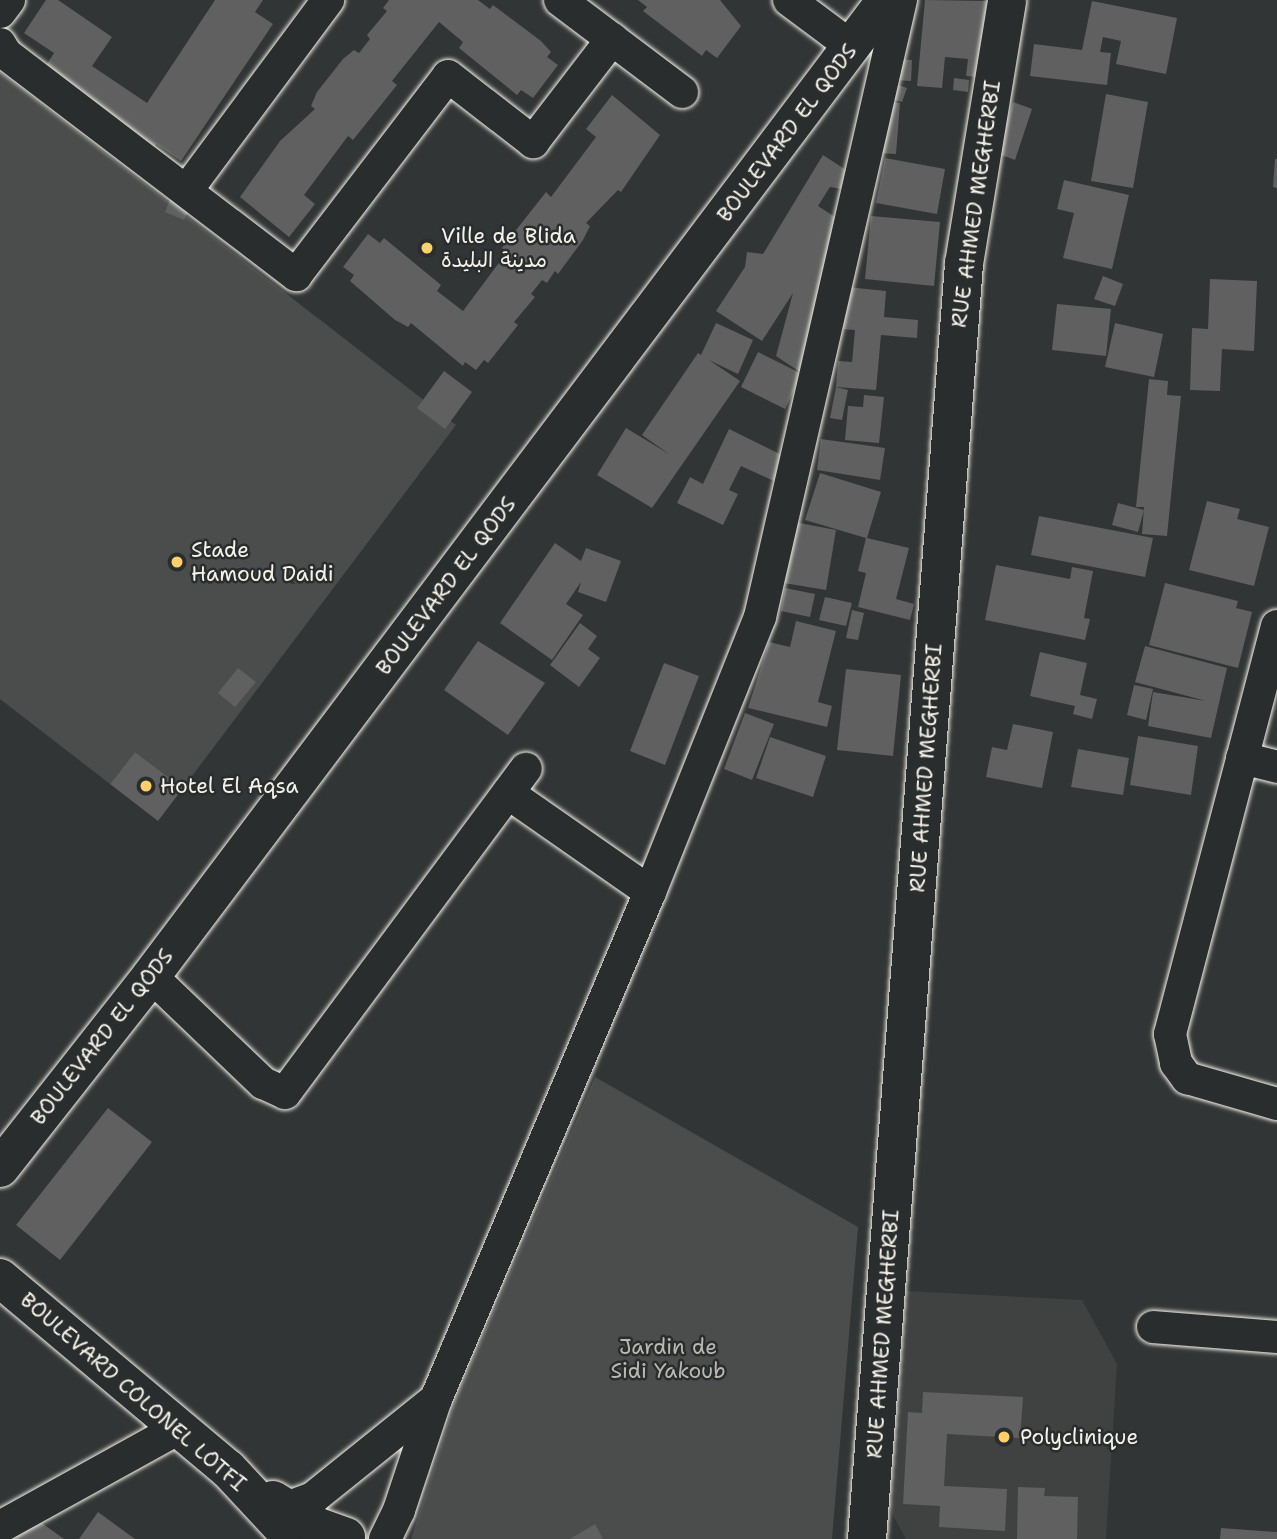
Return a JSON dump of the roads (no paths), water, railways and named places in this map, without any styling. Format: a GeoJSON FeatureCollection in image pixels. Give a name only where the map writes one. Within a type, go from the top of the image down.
{"type":"FeatureCollection","features":[{"type":"Feature","properties":{"kind":"main road","name":"BOULEVARD EL QODS"},"geometry":{"type":"LineString","coordinates":[[0,1168],[151,976],[886,0]]}},
{"type":"Feature","properties":{"kind":"main road","name":"RUE AHMED MEGHERBI"},"geometry":{"type":"LineString","coordinates":[[867,1539],[964,264],[1007,0]]}},
{"type":"Feature","properties":{"kind":"main road","name":"BOULEVARD COLONEL LOTFI"},"geometry":{"type":"LineString","coordinates":[[0,1278],[176,1430],[228,1469],[289,1524],[316,1527],[344,1538]]}},
{"type":"Feature","properties":{"kind":"street"},"geometry":{"type":"LineString","coordinates":[[0,12],[9,0]]}},
{"type":"Feature","properties":{"kind":"street"},"geometry":{"type":"LineString","coordinates":[[187,190],[328,0]]}},
{"type":"Feature","properties":{"kind":"street"},"geometry":{"type":"LineString","coordinates":[[560,0],[682,92]]}},
{"type":"Feature","properties":{"kind":"street"},"geometry":{"type":"LineString","coordinates":[[789,0],[845,57],[875,74],[880,94]]}},
{"type":"Feature","properties":{"kind":"street"},"geometry":{"type":"LineString","coordinates":[[384,1539],[399,1510],[436,1399],[650,892],[760,617],[901,0]]}},
{"type":"Feature","properties":{"kind":"street"},"geometry":{"type":"LineString","coordinates":[[0,44],[6,54],[296,275],[449,76],[533,142],[611,39]]}},
{"type":"Feature","properties":{"kind":"street"},"geometry":{"type":"LineString","coordinates":[[1277,626],[1170,1034],[1176,1063],[1187,1078],[1277,1104]]}},
{"type":"Feature","properties":{"kind":"street"},"geometry":{"type":"LineString","coordinates":[[1242,758],[1277,768]]}},
{"type":"Feature","properties":{"kind":"street"},"geometry":{"type":"LineString","coordinates":[[151,976],[263,1083],[285,1093],[517,781],[650,892]]}},
{"type":"Feature","properties":{"kind":"street"},"geometry":{"type":"LineString","coordinates":[[1153,1326],[1277,1337]]}},
{"type":"Feature","properties":{"kind":"street"},"geometry":{"type":"LineString","coordinates":[[289,1524],[313,1498],[436,1399]]}},
{"type":"Feature","properties":{"kind":"street"},"geometry":{"type":"LineString","coordinates":[[0,1527],[176,1430]]}},
{"type":"Feature","properties":{"kind":"place","name":"Ville de Blida مدينة البليدة"},"geometry":{"type":"Point","coordinates":[427,248]}},
{"type":"Feature","properties":{"kind":"place","name":"Stade Hamoud Daidi"},"geometry":{"type":"Point","coordinates":[177,562]}},
{"type":"Feature","properties":{"kind":"place","name":"Hotel El Aqsa"},"geometry":{"type":"Point","coordinates":[146,786]}},
{"type":"Feature","properties":{"kind":"place","name":"Polyclinique"},"geometry":{"type":"Point","coordinates":[1004,1437]}},
{"type":"Feature","properties":{"kind":"park label","name":"Jardin de Sidi Yakoub"},"geometry":{"type":"Point","coordinates":[668,1359]}}]}
